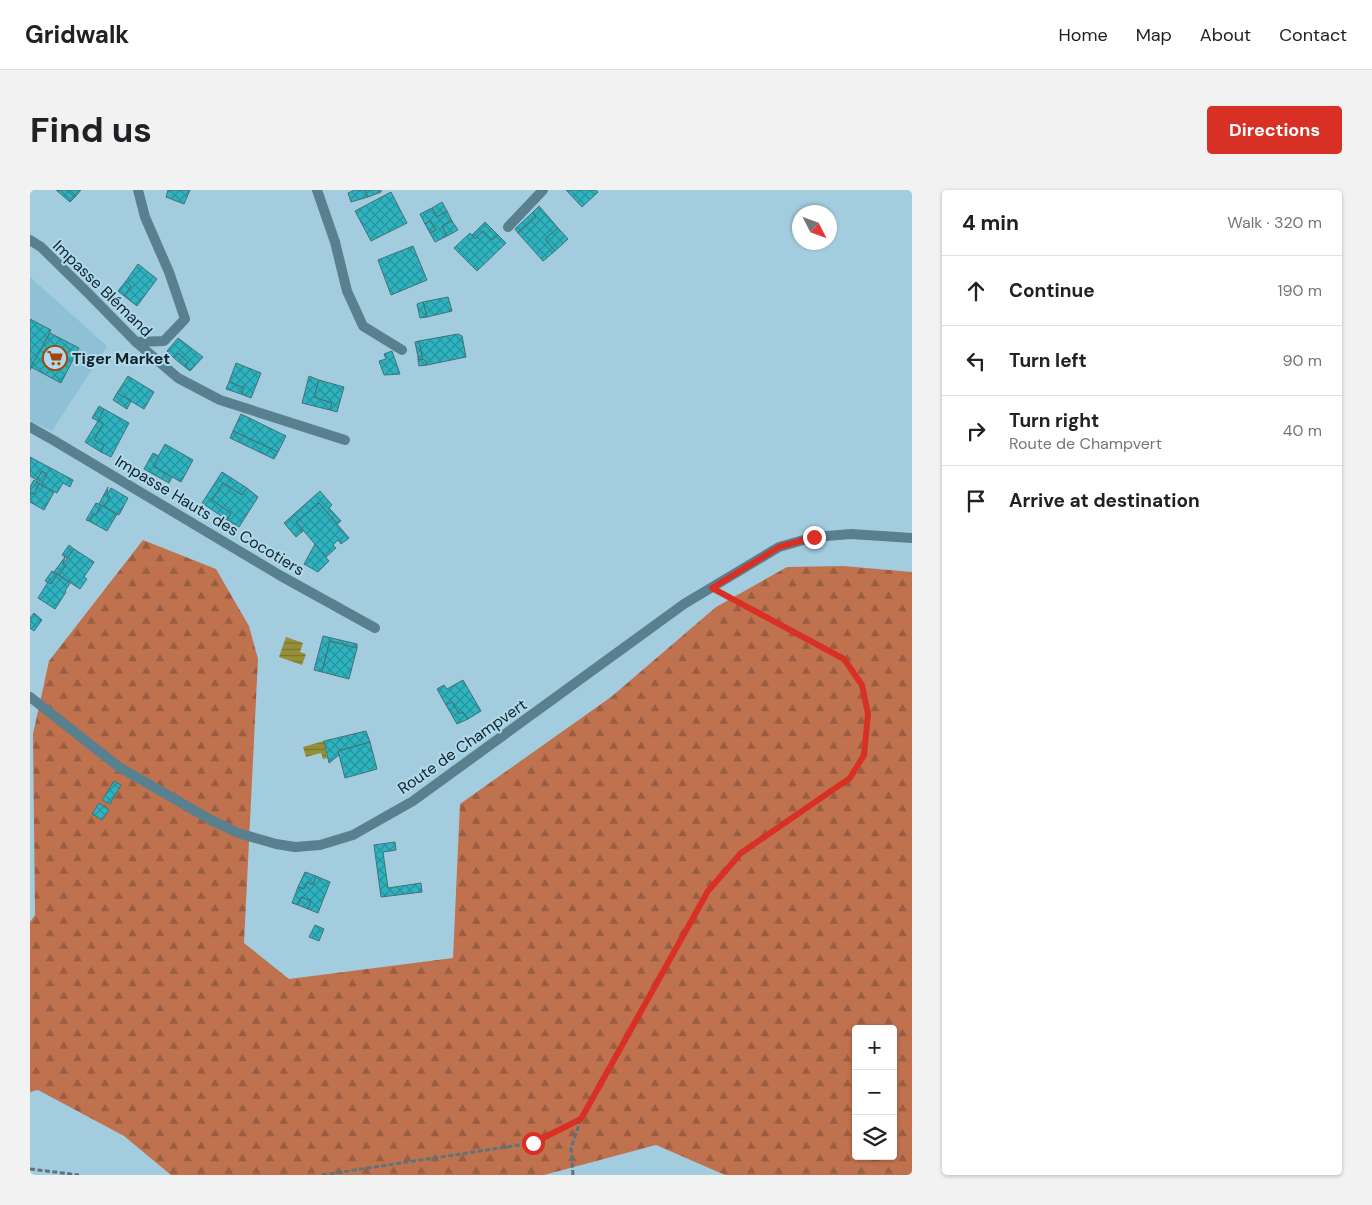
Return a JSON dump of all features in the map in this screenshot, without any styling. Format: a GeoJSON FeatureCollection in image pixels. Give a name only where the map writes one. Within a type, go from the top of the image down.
{"type":"FeatureCollection","features":[{"type":"Feature","properties":{"kind":"street"},"geometry":{"type":"LineString","coordinates":[[136,342],[164,341],[185,318],[169,272],[145,217],[138,190]]}},
{"type":"Feature","properties":{"kind":"street"},"geometry":{"type":"LineString","coordinates":[[317,190],[335,242],[347,291],[363,326],[402,350]]}},
{"type":"Feature","properties":{"kind":"street"},"geometry":{"type":"LineString","coordinates":[[508,227],[542,190]]}},
{"type":"Feature","properties":{"kind":"street","name":"Impasse Blémand"},"geometry":{"type":"LineString","coordinates":[[30,240],[41,247],[136,342],[178,378],[220,400],[345,440]]}},
{"type":"Feature","properties":{"kind":"street","name":"Impasse Hauts des Cocotiers"},"geometry":{"type":"LineString","coordinates":[[30,427],[281,576],[375,628]]}},
{"type":"Feature","properties":{"kind":"street","name":"Route de Champvert"},"geometry":{"type":"LineString","coordinates":[[30,697],[119,767],[210,820],[238,833],[276,844],[295,847],[320,845],[353,835],[413,801],[684,604],[779,547],[814,537],[851,534],[912,538]]}},
{"type":"Feature","properties":{"kind":"path"},"geometry":{"type":"LineString","coordinates":[[574,1175],[571,1148],[581,1119],[708,891],[741,853],[850,778],[864,755],[868,714],[862,685],[844,659],[712,588]]}},
{"type":"Feature","properties":{"kind":"path"},"geometry":{"type":"LineString","coordinates":[[322,1175],[533,1143],[581,1119]]}},
{"type":"Feature","properties":{"kind":"path"},"geometry":{"type":"LineString","coordinates":[[30,1169],[79,1175]]}},
{"type":"Feature","properties":{"kind":"shaded area"},"geometry":{"type":"Polygon","coordinates":[[[30,277],[107,346],[52,431],[30,421],[30,277]]]}},
{"type":"Feature","properties":{"kind":"shaded area"},"geometry":{"type":"Polygon","coordinates":[[[286,637],[303,643],[300,652],[306,654],[302,665],[279,657],[286,637]]]}},
{"type":"Feature","properties":{"kind":"shaded area"},"geometry":{"type":"Polygon","coordinates":[[[324,741],[327,758],[323,759],[321,753],[306,757],[303,747],[324,741]]]}},
{"type":"Feature","properties":{"kind":"green space"},"geometry":{"type":"Polygon","coordinates":[[[143,540],[216,569],[249,626],[258,659],[244,943],[289,979],[453,958],[460,804],[611,697],[716,607],[787,567],[843,566],[912,572],[912,1175],[725,1175],[656,1145],[544,1175],[171,1175],[124,1136],[38,1090],[30,1092],[30,922],[35,915],[33,734],[49,661],[143,540]]]}},
{"type":"Feature","properties":{"kind":"building"},"geometry":{"type":"Polygon","coordinates":[[[56,190],[67,190],[75,197],[70,202],[56,190]]]}},
{"type":"Feature","properties":{"kind":"building"},"geometry":{"type":"Polygon","coordinates":[[[67,190],[81,190],[75,197],[67,190]]]}},
{"type":"Feature","properties":{"kind":"building"},"geometry":{"type":"Polygon","coordinates":[[[168,190],[190,190],[184,204],[166,197],[168,190]]]}},
{"type":"Feature","properties":{"kind":"building"},"geometry":{"type":"Polygon","coordinates":[[[355,190],[365,190],[368,197],[351,202],[348,193],[355,190]]]}},
{"type":"Feature","properties":{"kind":"building"},"geometry":{"type":"Polygon","coordinates":[[[365,190],[381,190],[381,192],[368,197],[365,190]]]}},
{"type":"Feature","properties":{"kind":"building"},"geometry":{"type":"Polygon","coordinates":[[[566,190],[596,190],[598,192],[582,207],[566,190]]]}},
{"type":"Feature","properties":{"kind":"building"},"geometry":{"type":"Polygon","coordinates":[[[391,192],[407,223],[371,241],[355,211],[391,192]]]}},
{"type":"Feature","properties":{"kind":"building"},"geometry":{"type":"Polygon","coordinates":[[[442,202],[447,211],[437,217],[432,208],[442,202]]]}},
{"type":"Feature","properties":{"kind":"building"},"geometry":{"type":"Polygon","coordinates":[[[539,206],[558,228],[545,239],[555,251],[543,261],[518,233],[536,217],[533,212],[539,206]]]}},
{"type":"Feature","properties":{"kind":"building"},"geometry":{"type":"Polygon","coordinates":[[[432,208],[437,217],[447,211],[452,221],[442,226],[447,236],[435,242],[430,233],[436,230],[430,221],[425,224],[420,214],[432,208]]]}},
{"type":"Feature","properties":{"kind":"building"},"geometry":{"type":"Polygon","coordinates":[[[533,212],[536,217],[518,233],[515,229],[533,212]]]}},
{"type":"Feature","properties":{"kind":"building"},"geometry":{"type":"Polygon","coordinates":[[[430,221],[436,230],[430,233],[425,224],[430,221]]]}},
{"type":"Feature","properties":{"kind":"building"},"geometry":{"type":"Polygon","coordinates":[[[452,221],[458,230],[447,236],[442,226],[452,221]]]}},
{"type":"Feature","properties":{"kind":"building"},"geometry":{"type":"Polygon","coordinates":[[[485,222],[498,235],[492,240],[483,231],[475,239],[472,235],[485,222]]]}},
{"type":"Feature","properties":{"kind":"building"},"geometry":{"type":"Polygon","coordinates":[[[558,228],[568,239],[555,251],[545,239],[558,228]]]}},
{"type":"Feature","properties":{"kind":"building"},"geometry":{"type":"Polygon","coordinates":[[[483,231],[492,240],[498,235],[506,243],[477,271],[454,248],[470,233],[475,239],[483,231]]]}},
{"type":"Feature","properties":{"kind":"building"},"geometry":{"type":"Polygon","coordinates":[[[413,246],[427,280],[391,295],[378,260],[413,246]]]}},
{"type":"Feature","properties":{"kind":"building"},"geometry":{"type":"Polygon","coordinates":[[[138,264],[157,279],[137,306],[124,296],[131,286],[126,281],[138,264]]]}},
{"type":"Feature","properties":{"kind":"building"},"geometry":{"type":"Polygon","coordinates":[[[126,281],[131,286],[124,296],[118,291],[126,281]]]}},
{"type":"Feature","properties":{"kind":"building"},"geometry":{"type":"Polygon","coordinates":[[[448,297],[452,311],[427,317],[423,302],[448,297]]]}},
{"type":"Feature","properties":{"kind":"building"},"geometry":{"type":"Polygon","coordinates":[[[423,302],[427,317],[420,318],[417,304],[423,302]]]}},
{"type":"Feature","properties":{"kind":"building"},"geometry":{"type":"Polygon","coordinates":[[[30,319],[51,330],[30,370],[30,319]]]}},
{"type":"Feature","properties":{"kind":"building","name":"Tiger Market"},"geometry":{"type":"Polygon","coordinates":[[[50,333],[79,348],[61,383],[31,367],[50,333]]]}},
{"type":"Feature","properties":{"kind":"building"},"geometry":{"type":"Polygon","coordinates":[[[458,334],[462,336],[466,357],[427,365],[426,361],[418,360],[418,357],[422,356],[419,341],[458,334]]]}},
{"type":"Feature","properties":{"kind":"building"},"geometry":{"type":"Polygon","coordinates":[[[178,338],[203,357],[190,371],[185,367],[188,362],[178,353],[174,358],[167,351],[178,338]]]}},
{"type":"Feature","properties":{"kind":"building"},"geometry":{"type":"Polygon","coordinates":[[[419,341],[422,356],[418,357],[415,342],[419,341]]]}},
{"type":"Feature","properties":{"kind":"building"},"geometry":{"type":"Polygon","coordinates":[[[392,351],[400,374],[384,375],[379,361],[386,359],[384,354],[392,351]]]}},
{"type":"Feature","properties":{"kind":"building"},"geometry":{"type":"Polygon","coordinates":[[[178,353],[188,362],[185,367],[174,358],[178,353]]]}},
{"type":"Feature","properties":{"kind":"building"},"geometry":{"type":"Polygon","coordinates":[[[418,360],[426,361],[427,365],[419,366],[418,360]]]}},
{"type":"Feature","properties":{"kind":"building"},"geometry":{"type":"Polygon","coordinates":[[[236,363],[261,373],[251,398],[241,394],[244,388],[229,382],[236,363]]]}},
{"type":"Feature","properties":{"kind":"building"},"geometry":{"type":"Polygon","coordinates":[[[128,376],[154,392],[144,409],[117,393],[128,376]]]}},
{"type":"Feature","properties":{"kind":"building"},"geometry":{"type":"Polygon","coordinates":[[[309,376],[319,380],[314,397],[332,403],[330,410],[302,403],[309,376]]]}},
{"type":"Feature","properties":{"kind":"building"},"geometry":{"type":"Polygon","coordinates":[[[319,380],[344,387],[337,412],[330,410],[332,403],[314,397],[319,380]]]}},
{"type":"Feature","properties":{"kind":"building"},"geometry":{"type":"Polygon","coordinates":[[[229,382],[244,388],[241,394],[226,389],[229,382]]]}},
{"type":"Feature","properties":{"kind":"building"},"geometry":{"type":"Polygon","coordinates":[[[117,393],[131,401],[127,409],[113,400],[117,393]]]}},
{"type":"Feature","properties":{"kind":"building"},"geometry":{"type":"Polygon","coordinates":[[[99,406],[104,409],[98,421],[92,418],[99,406]]]}},
{"type":"Feature","properties":{"kind":"building"},"geometry":{"type":"Polygon","coordinates":[[[104,409],[129,423],[111,457],[101,452],[104,445],[94,440],[103,424],[98,421],[104,409]]]}},
{"type":"Feature","properties":{"kind":"building"},"geometry":{"type":"Polygon","coordinates":[[[241,414],[286,436],[278,452],[233,431],[241,414]]]}},
{"type":"Feature","properties":{"kind":"building"},"geometry":{"type":"Polygon","coordinates":[[[98,421],[103,424],[94,440],[104,445],[101,452],[85,442],[98,421]]]}},
{"type":"Feature","properties":{"kind":"building"},"geometry":{"type":"Polygon","coordinates":[[[233,431],[278,452],[274,459],[230,438],[233,431]]]}},
{"type":"Feature","properties":{"kind":"building"},"geometry":{"type":"Polygon","coordinates":[[[165,444],[193,460],[181,482],[153,466],[165,444]]]}},
{"type":"Feature","properties":{"kind":"building"},"geometry":{"type":"Polygon","coordinates":[[[153,453],[159,456],[153,466],[172,477],[169,483],[144,469],[153,453]]]}},
{"type":"Feature","properties":{"kind":"building"},"geometry":{"type":"Polygon","coordinates":[[[30,457],[73,480],[70,487],[63,483],[57,493],[41,485],[47,474],[42,471],[37,480],[30,476],[30,457]]]}},
{"type":"Feature","properties":{"kind":"building"},"geometry":{"type":"Polygon","coordinates":[[[42,471],[47,474],[41,485],[36,482],[42,471]]]}},
{"type":"Feature","properties":{"kind":"building"},"geometry":{"type":"Polygon","coordinates":[[[222,472],[247,488],[242,495],[223,483],[212,500],[231,513],[227,520],[202,503],[222,472]]]}},
{"type":"Feature","properties":{"kind":"building"},"geometry":{"type":"Polygon","coordinates":[[[34,480],[39,484],[34,494],[30,494],[30,487],[34,480]]]}},
{"type":"Feature","properties":{"kind":"building"},"geometry":{"type":"Polygon","coordinates":[[[223,483],[242,495],[247,488],[258,497],[239,527],[227,520],[231,513],[212,500],[223,483]]]}},
{"type":"Feature","properties":{"kind":"building"},"geometry":{"type":"Polygon","coordinates":[[[39,484],[54,492],[44,510],[30,502],[30,494],[34,494],[39,484]]]}},
{"type":"Feature","properties":{"kind":"building"},"geometry":{"type":"Polygon","coordinates":[[[108,487],[107,495],[110,497],[104,507],[99,504],[108,487]]]}},
{"type":"Feature","properties":{"kind":"building"},"geometry":{"type":"Polygon","coordinates":[[[111,488],[128,498],[119,515],[104,507],[110,497],[107,495],[111,488]]]}},
{"type":"Feature","properties":{"kind":"building"},"geometry":{"type":"Polygon","coordinates":[[[320,491],[332,505],[329,508],[341,521],[337,524],[319,503],[296,522],[303,531],[296,537],[284,523],[320,491]]]}},
{"type":"Feature","properties":{"kind":"building"},"geometry":{"type":"Polygon","coordinates":[[[96,503],[101,505],[96,515],[93,514],[89,521],[86,520],[96,503]]]}},
{"type":"Feature","properties":{"kind":"building"},"geometry":{"type":"Polygon","coordinates":[[[319,503],[349,538],[341,544],[338,540],[333,545],[336,548],[326,557],[296,522],[319,503]]]}},
{"type":"Feature","properties":{"kind":"building"},"geometry":{"type":"Polygon","coordinates":[[[101,505],[117,514],[107,531],[89,521],[93,514],[96,515],[101,505]]]}},
{"type":"Feature","properties":{"kind":"building"},"geometry":{"type":"Polygon","coordinates":[[[315,544],[329,561],[318,572],[304,564],[315,544]]]}},
{"type":"Feature","properties":{"kind":"building"},"geometry":{"type":"Polygon","coordinates":[[[69,545],[74,549],[67,558],[62,555],[69,545]]]}},
{"type":"Feature","properties":{"kind":"building"},"geometry":{"type":"Polygon","coordinates":[[[74,549],[94,562],[84,577],[87,579],[80,589],[59,575],[66,565],[63,564],[74,549]]]}},
{"type":"Feature","properties":{"kind":"building"},"geometry":{"type":"Polygon","coordinates":[[[65,557],[63,564],[66,565],[59,575],[54,572],[65,557]]]}},
{"type":"Feature","properties":{"kind":"building"},"geometry":{"type":"Polygon","coordinates":[[[52,571],[57,574],[51,584],[45,581],[52,571]]]}},
{"type":"Feature","properties":{"kind":"building"},"geometry":{"type":"Polygon","coordinates":[[[57,574],[70,583],[55,609],[38,598],[48,582],[51,584],[57,574]]]}},
{"type":"Feature","properties":{"kind":"building"},"geometry":{"type":"Polygon","coordinates":[[[34,613],[42,620],[34,631],[30,628],[30,618],[34,613]]]}},
{"type":"Feature","properties":{"kind":"building"},"geometry":{"type":"Polygon","coordinates":[[[323,636],[357,644],[357,648],[330,641],[322,672],[314,670],[323,636]]]}},
{"type":"Feature","properties":{"kind":"building"},"geometry":{"type":"Polygon","coordinates":[[[330,641],[357,648],[349,679],[322,672],[330,641]]]}},
{"type":"Feature","properties":{"kind":"building"},"geometry":{"type":"Polygon","coordinates":[[[463,680],[481,711],[468,719],[463,712],[459,714],[452,702],[446,705],[437,689],[444,685],[447,689],[463,680]]]}},
{"type":"Feature","properties":{"kind":"building"},"geometry":{"type":"Polygon","coordinates":[[[452,702],[459,714],[463,712],[468,719],[457,724],[446,705],[452,702]]]}},
{"type":"Feature","properties":{"kind":"building"},"geometry":{"type":"Polygon","coordinates":[[[366,731],[370,742],[338,751],[339,755],[329,763],[324,741],[366,731]]]}},
{"type":"Feature","properties":{"kind":"building"},"geometry":{"type":"Polygon","coordinates":[[[370,742],[377,769],[345,778],[338,751],[370,742]]]}},
{"type":"Feature","properties":{"kind":"building"},"geometry":{"type":"Polygon","coordinates":[[[114,781],[121,785],[110,804],[102,800],[114,781]]]}},
{"type":"Feature","properties":{"kind":"building"},"geometry":{"type":"Polygon","coordinates":[[[99,803],[109,810],[102,820],[92,814],[99,803]]]}},
{"type":"Feature","properties":{"kind":"building"},"geometry":{"type":"Polygon","coordinates":[[[395,842],[396,850],[383,852],[388,888],[421,883],[422,892],[381,897],[374,845],[395,842]]]}},
{"type":"Feature","properties":{"kind":"building"},"geometry":{"type":"Polygon","coordinates":[[[305,872],[316,876],[313,885],[307,882],[304,889],[298,887],[305,872]]]}},
{"type":"Feature","properties":{"kind":"building"},"geometry":{"type":"Polygon","coordinates":[[[316,876],[330,882],[318,913],[308,909],[311,901],[301,897],[298,905],[292,903],[298,887],[304,889],[307,882],[313,885],[316,876]]]}},
{"type":"Feature","properties":{"kind":"building"},"geometry":{"type":"Polygon","coordinates":[[[301,897],[311,901],[308,909],[298,905],[301,897]]]}},
{"type":"Feature","properties":{"kind":"building"},"geometry":{"type":"Polygon","coordinates":[[[315,925],[324,929],[319,941],[309,937],[315,925]]]}},
{"type":"Feature","properties":{"kind":"place","name":"Tiger Market"},"geometry":{"type":"Point","coordinates":[55,358]}},
{"type":"Feature","properties":{"kind":"route"},"geometry":{"type":"LineString","coordinates":[[533,1143],[581,1119],[708,891],[741,853],[850,778],[864,755],[868,714],[862,685],[844,659],[712,588],[779,547],[814,537]]}}]}
